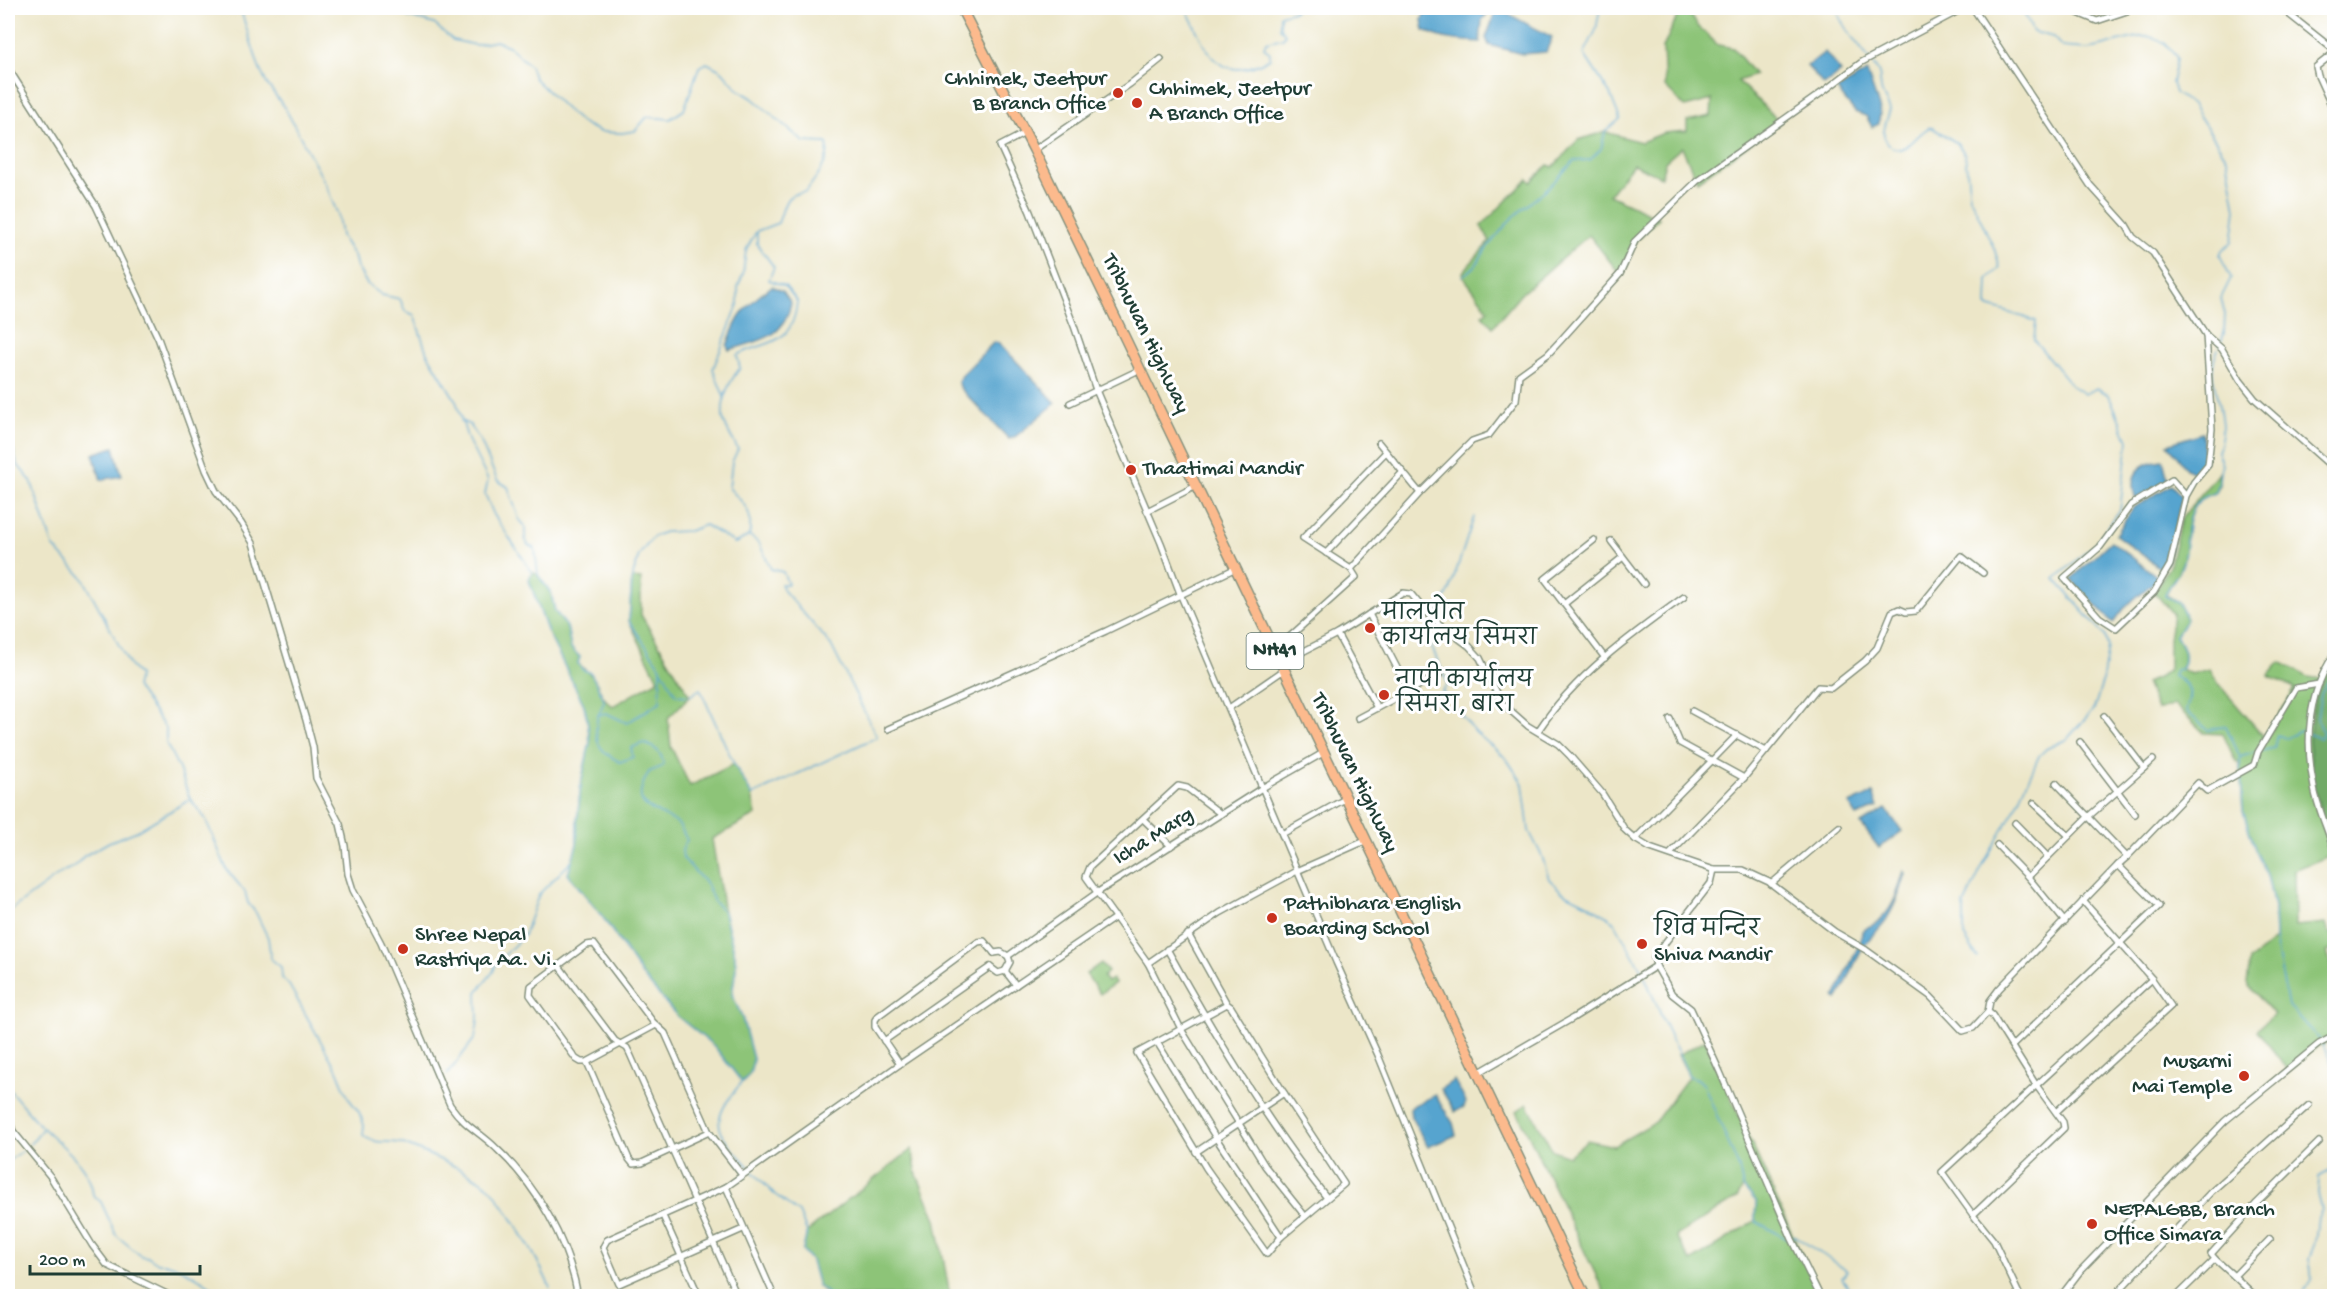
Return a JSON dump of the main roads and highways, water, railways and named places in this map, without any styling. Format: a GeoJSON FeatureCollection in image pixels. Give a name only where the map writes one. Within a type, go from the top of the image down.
{"type":"FeatureCollection","features":[{"type":"Feature","properties":{"kind":"highway","name":"Tribhuvan Highway"},"geometry":{"type":"LineString","coordinates":[[961,8],[1034,150],[1585,1296]]}},
{"type":"Feature","properties":{"kind":"water"},"geometry":{"type":"Polygon","coordinates":[[[1452,8],[1492,8],[1482,20],[1480,42],[1444,38],[1424,30],[1422,20],[1424,14],[1452,8]]]}},
{"type":"Feature","properties":{"kind":"water"},"geometry":{"type":"Polygon","coordinates":[[[1497,8],[1552,37],[1546,52],[1522,54],[1489,45],[1486,38],[1497,8]]]}},
{"type":"Feature","properties":{"kind":"water"},"geometry":{"type":"Polygon","coordinates":[[[1825,52],[1841,72],[1824,85],[1807,66],[1825,52]]]}},
{"type":"Feature","properties":{"kind":"water"},"geometry":{"type":"Polygon","coordinates":[[[1867,72],[1880,110],[1879,124],[1872,127],[1866,116],[1855,112],[1837,90],[1867,72]]]}},
{"type":"Feature","properties":{"kind":"water"},"geometry":{"type":"Polygon","coordinates":[[[772,286],[783,291],[791,303],[783,324],[769,336],[729,350],[727,346],[739,318],[755,299],[772,286]]]}},
{"type":"Feature","properties":{"kind":"water"},"geometry":{"type":"Polygon","coordinates":[[[994,342],[999,343],[1056,403],[1016,436],[1009,439],[961,389],[958,382],[994,342]]]}},
{"type":"Feature","properties":{"kind":"water"},"geometry":{"type":"Polygon","coordinates":[[[2202,433],[2205,461],[2194,473],[2186,469],[2168,444],[2202,433]]]}},
{"type":"Feature","properties":{"kind":"water"},"geometry":{"type":"Polygon","coordinates":[[[114,447],[122,476],[101,480],[93,454],[114,447]]]}},
{"type":"Feature","properties":{"kind":"water"},"geometry":{"type":"Polygon","coordinates":[[[2163,460],[2168,480],[2136,499],[2133,483],[2138,471],[2148,464],[2163,460]]]}},
{"type":"Feature","properties":{"kind":"water"},"geometry":{"type":"Polygon","coordinates":[[[2171,485],[2182,496],[2167,563],[2160,568],[2116,535],[2133,508],[2171,485]]]}},
{"type":"Feature","properties":{"kind":"water"},"geometry":{"type":"Polygon","coordinates":[[[2111,541],[2159,578],[2127,605],[2113,623],[2071,579],[2111,541]]]}},
{"type":"Feature","properties":{"kind":"water"},"geometry":{"type":"Polygon","coordinates":[[[1873,793],[1878,807],[1857,816],[1849,804],[1873,793]]]}},
{"type":"Feature","properties":{"kind":"water"},"geometry":{"type":"Polygon","coordinates":[[[1886,809],[1902,831],[1879,848],[1861,824],[1886,809]]]}},
{"type":"Feature","properties":{"kind":"water"},"geometry":{"type":"Polygon","coordinates":[[[1904,871],[1906,873],[1893,909],[1864,945],[1837,999],[1835,997],[1861,940],[1862,931],[1878,922],[1890,908],[1904,871]]]}},
{"type":"Feature","properties":{"kind":"water"},"geometry":{"type":"Polygon","coordinates":[[[1454,1080],[1466,1102],[1464,1107],[1455,1112],[1441,1089],[1454,1080]]]}},
{"type":"Feature","properties":{"kind":"water"},"geometry":{"type":"Polygon","coordinates":[[[1435,1095],[1453,1123],[1456,1135],[1428,1147],[1411,1117],[1410,1109],[1435,1095]]]}},
{"type":"Feature","properties":{"kind":"waterway"},"geometry":{"type":"LineString","coordinates":[[240,8],[260,70],[267,84],[285,108],[326,185],[338,215],[341,236],[354,256],[357,267],[367,284],[382,295],[400,299],[405,311],[414,315],[427,353],[456,401],[468,440],[488,480],[485,494],[494,515],[532,572],[529,580],[548,633],[584,705],[590,742],[581,783],[577,844],[568,874],[602,916],[642,975],[677,1016],[714,1046],[742,1082],[724,1108],[720,1126],[729,1144],[749,1167]]}},
{"type":"Feature","properties":{"kind":"waterway"},"geometry":{"type":"LineString","coordinates":[[405,8],[408,17],[434,24],[453,40],[475,45],[496,41],[509,46],[530,66],[534,78],[566,109],[582,123],[600,132],[635,131],[647,117],[670,119],[684,110],[699,67],[707,63],[722,71],[739,90],[752,98],[804,142],[827,143],[827,156],[806,192],[793,195],[786,201],[778,223],[757,231],[757,244],[774,267],[769,280],[785,286],[797,301],[795,316],[785,334],[769,343],[737,355],[740,368],[732,379],[725,398],[723,418],[738,449],[732,462],[729,488],[747,509],[750,520],[749,536],[735,543],[705,525],[689,531],[665,532],[654,536],[639,555],[632,578],[629,621],[661,668],[660,702],[627,723],[606,713],[598,715],[596,731],[602,749],[620,762],[633,757],[631,748],[643,743],[655,749],[662,757],[663,766],[649,772],[643,784],[642,800],[645,805],[680,826],[687,840],[682,850],[683,858],[707,885],[714,902],[724,912],[735,955],[736,969],[732,994],[742,1017],[753,1059],[750,1074],[742,1082]]}},
{"type":"Feature","properties":{"kind":"waterway"},"geometry":{"type":"LineString","coordinates":[[1186,8],[1200,37],[1216,60],[1226,67],[1238,69],[1252,67],[1270,58],[1270,53],[1264,47],[1266,42],[1283,38],[1285,34],[1280,27],[1280,15],[1294,11],[1296,8]]}},
{"type":"Feature","properties":{"kind":"waterway"},"geometry":{"type":"LineString","coordinates":[[1463,276],[1476,265],[1510,220],[1551,185],[1574,161],[1590,160],[1601,149],[1605,132],[1620,119],[1610,94],[1584,54],[1596,30],[1600,8]]}},
{"type":"Feature","properties":{"kind":"waterway"},"geometry":{"type":"LineString","coordinates":[[1836,8],[1839,17],[1879,73],[1882,93],[1890,110],[1884,129],[1886,143],[1896,149],[1902,149],[1931,127],[1957,143],[1965,154],[1970,197],[1994,248],[2000,268],[1988,279],[1987,306],[2036,321],[2034,340],[2072,386],[2084,394],[2097,388],[2109,395],[2128,440],[2120,510],[2095,544],[2055,579],[2105,636],[2108,647],[2102,683],[2094,709],[2067,739],[2046,749],[2039,756],[2017,805],[1985,861],[1964,905],[1964,936],[1978,958]]}},
{"type":"Feature","properties":{"kind":"waterway"},"geometry":{"type":"LineString","coordinates":[[2022,8],[2033,32],[2053,37],[2062,47],[2090,49],[2129,39],[2150,37],[2159,40],[2177,58],[2172,83],[2175,93],[2192,105],[2227,158],[2236,209],[2232,242],[2222,250],[2220,255],[2231,278],[2221,298],[2225,314],[2224,333],[2220,345]]}},
{"type":"Feature","properties":{"kind":"waterway"},"geometry":{"type":"LineString","coordinates":[[725,399],[713,369],[738,305],[738,287],[743,274],[746,250],[756,232]]}},
{"type":"Feature","properties":{"kind":"waterway"},"geometry":{"type":"LineString","coordinates":[[2218,349],[2212,370],[2222,424],[2217,451],[2222,464],[2218,486],[2215,493],[2204,497],[2191,512],[2183,562],[2165,596],[2178,602],[2187,619],[2176,636],[2183,648],[2184,661],[2181,669],[2175,670],[2173,675],[2189,689],[2186,711],[2208,730],[2226,726],[2240,757]]}},
{"type":"Feature","properties":{"kind":"waterway"},"geometry":{"type":"LineString","coordinates":[[461,421],[470,425],[481,442],[497,480],[508,487],[519,519],[525,526],[525,538],[528,545],[535,549],[538,575],[551,593],[555,611],[567,627],[571,648],[580,657],[578,663],[582,669],[591,673],[603,697],[604,701],[599,714]]}},
{"type":"Feature","properties":{"kind":"waterway"},"geometry":{"type":"LineString","coordinates":[[8,442],[12,445],[17,464],[31,481],[53,546],[83,578],[130,666],[139,675],[136,687],[166,729],[166,743],[190,799],[205,818],[227,870],[245,892],[248,903],[256,913],[268,938],[271,959],[281,967],[282,978],[289,985],[337,1070],[349,1099],[359,1112],[364,1125],[363,1135],[373,1141],[406,1145],[459,1169],[490,1188],[528,1244],[550,1288]]}},
{"type":"Feature","properties":{"kind":"waterway"},"geometry":{"type":"LineString","coordinates":[[1435,618],[1450,590],[1474,517]]}},
{"type":"Feature","properties":{"kind":"waterway"},"geometry":{"type":"LineString","coordinates":[[662,670],[676,695],[690,696],[700,689],[734,764],[752,795],[877,737],[831,645],[785,592],[781,584],[788,584],[783,572],[771,569],[759,543],[750,536]]}},
{"type":"Feature","properties":{"kind":"waterway"},"geometry":{"type":"LineString","coordinates":[[1432,622],[1427,629],[1428,639],[1448,684],[1442,691],[1475,732],[1506,758],[1523,784],[1529,831],[1542,856],[1549,879],[1561,891],[1614,921],[1642,971]]}},
{"type":"Feature","properties":{"kind":"waterway"},"geometry":{"type":"LineString","coordinates":[[2261,751],[2274,748],[2277,735],[2286,738],[2300,731],[2320,738],[2323,732],[2317,718],[2321,694],[2334,671]]}},
{"type":"Feature","properties":{"kind":"waterway"},"geometry":{"type":"LineString","coordinates":[[2240,771],[2240,757],[2256,752]]}},
{"type":"Feature","properties":{"kind":"waterway"},"geometry":{"type":"LineString","coordinates":[[2241,776],[2243,811],[2255,849],[2267,875],[2274,907],[2275,939],[2288,1006],[2320,1040]]}},
{"type":"Feature","properties":{"kind":"waterway"},"geometry":{"type":"LineString","coordinates":[[8,912],[64,871],[74,867],[84,856],[109,842],[137,831],[189,800]]}},
{"type":"Feature","properties":{"kind":"waterway"},"geometry":{"type":"LineString","coordinates":[[447,1075],[475,1038],[478,1021],[477,992],[493,972],[496,964],[524,935],[539,894],[572,861]]}},
{"type":"Feature","properties":{"kind":"waterway"},"geometry":{"type":"LineString","coordinates":[[1644,975],[1689,1076],[1698,1079],[1704,1085],[1739,1168],[1743,1187],[1756,1201],[1755,1221],[1786,1238],[1795,1236],[1847,1271],[1842,1278],[1848,1287],[1850,1296]]}},
{"type":"Feature","properties":{"kind":"waterway"},"geometry":{"type":"LineString","coordinates":[[2322,1044],[2334,1067]]}},
{"type":"Feature","properties":{"kind":"waterway"},"geometry":{"type":"LineString","coordinates":[[8,1088],[35,1120],[79,1163],[91,1183],[93,1195],[101,1202],[116,1235],[141,1256],[182,1269],[202,1280],[223,1296]]}},
{"type":"Feature","properties":{"kind":"waterway"},"geometry":{"type":"LineString","coordinates":[[30,1144],[42,1129]]}},
{"type":"Feature","properties":{"kind":"waterway"},"geometry":{"type":"LineString","coordinates":[[8,1161],[24,1150]]}},
{"type":"Feature","properties":{"kind":"waterway"},"geometry":{"type":"LineString","coordinates":[[2304,1291],[2312,1280],[2309,1258],[2315,1243],[2318,1217],[2322,1210],[2318,1194],[2319,1177],[2334,1168]]}},
{"type":"Feature","properties":{"kind":"waterway"},"geometry":{"type":"LineString","coordinates":[[752,1171],[773,1193],[799,1213],[807,1232],[803,1250],[811,1261],[818,1286],[831,1296]]}},
{"type":"Feature","properties":{"kind":"place","name":"Chhimek, Jeetpur B Branch Office"},"geometry":{"type":"Point","coordinates":[1118,93]}},
{"type":"Feature","properties":{"kind":"place","name":"Chhimek, Jeetpur A Branch Office"},"geometry":{"type":"Point","coordinates":[1137,103]}},
{"type":"Feature","properties":{"kind":"place","name":"Thaatimai Mandir"},"geometry":{"type":"Point","coordinates":[1131,470]}},
{"type":"Feature","properties":{"kind":"place","name":"मालपोत कार्यालय सिमरा"},"geometry":{"type":"Point","coordinates":[1370,628]}},
{"type":"Feature","properties":{"kind":"place","name":"नापी कार्यालय सिमरा, बारा"},"geometry":{"type":"Point","coordinates":[1384,695]}},
{"type":"Feature","properties":{"kind":"place","name":"Pathibhara English Boarding School"},"geometry":{"type":"Point","coordinates":[1272,918]}},
{"type":"Feature","properties":{"kind":"place","name":"शिव मन्दिर Shiva Mandir"},"geometry":{"type":"Point","coordinates":[1642,944]}},
{"type":"Feature","properties":{"kind":"place","name":"Shree Nepal Rastriya Aa. Vi."},"geometry":{"type":"Point","coordinates":[403,949]}},
{"type":"Feature","properties":{"kind":"place","name":"Musarni Mai Temple"},"geometry":{"type":"Point","coordinates":[2244,1076]}},
{"type":"Feature","properties":{"kind":"place","name":"NEPALGBB, Branch Office Simara"},"geometry":{"type":"Point","coordinates":[2092,1224]}}]}
